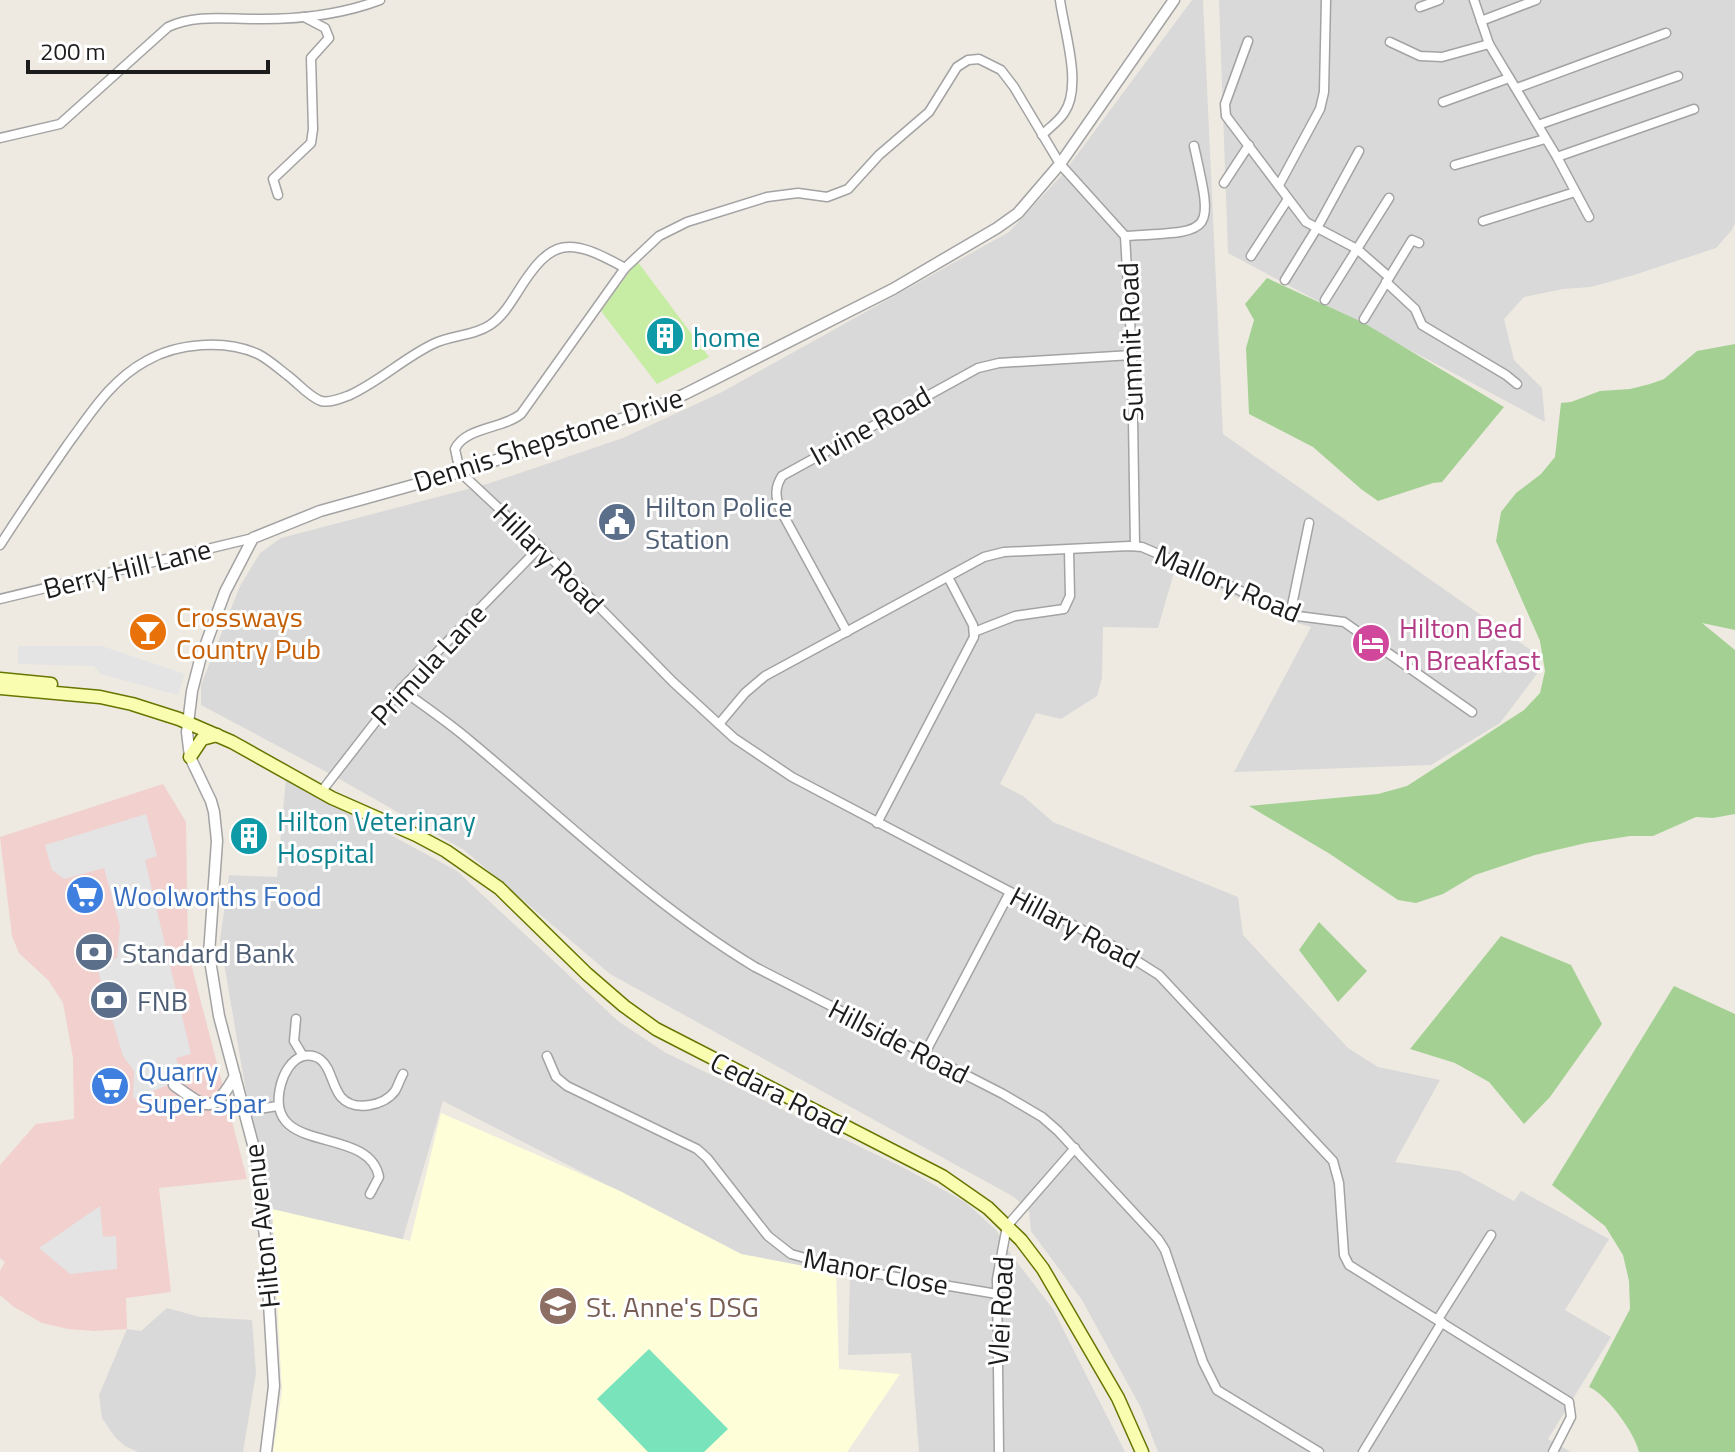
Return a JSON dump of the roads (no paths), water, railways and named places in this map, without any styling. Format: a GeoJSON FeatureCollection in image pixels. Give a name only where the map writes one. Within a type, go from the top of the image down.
{"type":"FeatureCollection","features":[{"type":"Feature","properties":{"kind":"main road"},"geometry":{"type":"LineString","coordinates":[[0,679],[114,693],[188,719]]}},
{"type":"Feature","properties":{"kind":"main road"},"geometry":{"type":"LineString","coordinates":[[0,688],[100,697],[188,719]]}},
{"type":"Feature","properties":{"kind":"main road","name":"Cedara Road"},"geometry":{"type":"LineString","coordinates":[[188,719],[343,801],[446,851],[499,888],[587,974],[656,1029],[942,1176],[988,1208],[1043,1269],[1118,1398],[1142,1452]]}},
{"type":"Feature","properties":{"kind":"main road","name":"Cedara Road"},"geometry":{"type":"LineString","coordinates":[[188,719],[261,750],[322,789]]}},
{"type":"Feature","properties":{"kind":"main road"},"geometry":{"type":"LineString","coordinates":[[190,757],[202,739],[217,735]]}},
{"type":"Feature","properties":{"kind":"street"},"geometry":{"type":"LineString","coordinates":[[0,138],[60,124],[168,27],[178,22],[192,19],[265,20],[334,14],[380,0]]}},
{"type":"Feature","properties":{"kind":"street"},"geometry":{"type":"LineString","coordinates":[[1042,135],[1063,115],[1071,95],[1071,63],[1060,0]]}},
{"type":"Feature","properties":{"kind":"street","name":"Dennis Shepstone Drive"},"geometry":{"type":"LineString","coordinates":[[253,538],[320,511],[460,472],[646,411],[893,289],[1018,213],[1060,164],[1174,0]]}},
{"type":"Feature","properties":{"kind":"street"},"geometry":{"type":"LineString","coordinates":[[1420,7],[1439,0]]}},
{"type":"Feature","properties":{"kind":"street"},"geometry":{"type":"LineString","coordinates":[[1474,0],[1489,44],[1589,217]]}},
{"type":"Feature","properties":{"kind":"street"},"geometry":{"type":"LineString","coordinates":[[1481,21],[1536,0]]}},
{"type":"Feature","properties":{"kind":"street"},"geometry":{"type":"LineString","coordinates":[[1279,185],[1320,109],[1324,92],[1324,3]]}},
{"type":"Feature","properties":{"kind":"street"},"geometry":{"type":"LineString","coordinates":[[278,195],[273,179],[311,143],[311,58],[329,38],[325,28],[303,16]]}},
{"type":"Feature","properties":{"kind":"street"},"geometry":{"type":"LineString","coordinates":[[1517,88],[1666,33]]}},
{"type":"Feature","properties":{"kind":"street"},"geometry":{"type":"LineString","coordinates":[[1248,41],[1225,111],[1306,222],[1357,249],[1415,309],[1422,325],[1517,384]]}},
{"type":"Feature","properties":{"kind":"street"},"geometry":{"type":"LineString","coordinates":[[1390,42],[1420,56],[1442,57],[1489,44]]}},
{"type":"Feature","properties":{"kind":"street","name":"Summit Road"},"geometry":{"type":"LineString","coordinates":[[625,268],[659,236],[687,222],[785,194],[827,197],[848,189],[890,144],[923,119],[936,104],[957,67],[973,58],[988,62],[1001,70],[1014,87],[1060,164],[1125,236],[1132,355],[1135,546]]}},
{"type":"Feature","properties":{"kind":"street"},"geometry":{"type":"LineString","coordinates":[[1538,125],[1678,76]]}},
{"type":"Feature","properties":{"kind":"street"},"geometry":{"type":"LineString","coordinates":[[1443,102],[1509,78]]}},
{"type":"Feature","properties":{"kind":"street"},"geometry":{"type":"LineString","coordinates":[[1557,157],[1694,109]]}},
{"type":"Feature","properties":{"kind":"street"},"geometry":{"type":"LineString","coordinates":[[1455,165],[1545,139]]}},
{"type":"Feature","properties":{"kind":"street"},"geometry":{"type":"LineString","coordinates":[[1224,183],[1249,145]]}},
{"type":"Feature","properties":{"kind":"street"},"geometry":{"type":"LineString","coordinates":[[1125,236],[1183,233],[1193,231],[1202,223],[1206,210],[1194,146]]}},
{"type":"Feature","properties":{"kind":"street"},"geometry":{"type":"LineString","coordinates":[[1285,280],[1359,151]]}},
{"type":"Feature","properties":{"kind":"street"},"geometry":{"type":"LineString","coordinates":[[1483,221],[1575,192]]}},
{"type":"Feature","properties":{"kind":"street"},"geometry":{"type":"LineString","coordinates":[[1325,300],[1389,198]]}},
{"type":"Feature","properties":{"kind":"street"},"geometry":{"type":"LineString","coordinates":[[1251,256],[1288,199]]}},
{"type":"Feature","properties":{"kind":"street"},"geometry":{"type":"LineString","coordinates":[[1364,319],[1412,240],[1419,243]]}},
{"type":"Feature","properties":{"kind":"street"},"geometry":{"type":"LineString","coordinates":[[0,545],[102,397],[124,376],[159,355],[207,345],[233,347],[258,354],[320,400],[333,401],[360,390],[411,354],[438,341],[493,324],[533,268],[555,250],[585,247],[625,268],[521,414],[507,423],[458,442],[455,453],[460,472]]}},
{"type":"Feature","properties":{"kind":"street","name":"Irvine Road"},"geometry":{"type":"LineString","coordinates":[[847,632],[780,509],[776,494],[782,476],[978,368],[999,363],[1132,355]]}},
{"type":"Feature","properties":{"kind":"street","name":"Hillary Road"},"geometry":{"type":"LineString","coordinates":[[460,472],[719,724],[792,777],[1123,951],[1159,975],[1333,1161],[1339,1183],[1344,1255],[1349,1265],[1569,1402],[1571,1417],[1553,1452]]}},
{"type":"Feature","properties":{"kind":"street"},"geometry":{"type":"LineString","coordinates":[[1290,615],[1309,523]]}},
{"type":"Feature","properties":{"kind":"street"},"geometry":{"type":"LineString","coordinates":[[188,719],[200,660],[225,592],[253,538]]}},
{"type":"Feature","properties":{"kind":"street","name":"Berry Hill Lane"},"geometry":{"type":"LineString","coordinates":[[0,599],[253,538]]}},
{"type":"Feature","properties":{"kind":"street","name":"Mallory Road"},"geometry":{"type":"LineString","coordinates":[[719,724],[755,684],[996,553],[1135,546],[1210,576],[1290,615],[1333,620],[1350,626],[1472,712]]}},
{"type":"Feature","properties":{"kind":"street","name":"Primula Lane"},"geometry":{"type":"LineString","coordinates":[[322,789],[401,689],[540,547]]}},
{"type":"Feature","properties":{"kind":"street"},"geometry":{"type":"LineString","coordinates":[[974,632],[1015,616],[1064,609],[1070,596],[1069,550]]}},
{"type":"Feature","properties":{"kind":"street"},"geometry":{"type":"LineString","coordinates":[[877,823],[967,653],[974,632],[948,577]]}},
{"type":"Feature","properties":{"kind":"street","name":"Hillside Road"},"geometry":{"type":"LineString","coordinates":[[401,689],[466,738],[696,930],[755,967],[1042,1117],[1146,1224],[1165,1250],[1203,1362],[1217,1390],[1319,1452]]}},
{"type":"Feature","properties":{"kind":"street","name":"Hilton Avenue"},"geometry":{"type":"LineString","coordinates":[[188,719],[190,757],[211,801],[217,841],[209,954],[219,1016],[245,1111],[258,1176],[270,1288],[274,1386],[266,1452]]}},
{"type":"Feature","properties":{"kind":"street"},"geometry":{"type":"LineString","coordinates":[[924,1055],[1010,892]]}},
{"type":"Feature","properties":{"kind":"street"},"geometry":{"type":"LineString","coordinates":[[296,1019],[294,1041],[303,1056]]}},
{"type":"Feature","properties":{"kind":"street"},"geometry":{"type":"LineString","coordinates":[[370,1194],[379,1177],[370,1160],[360,1152],[296,1130],[281,1115],[278,1106],[282,1079],[294,1062],[303,1056],[317,1057],[324,1062],[342,1098],[361,1106],[388,1098],[396,1090],[403,1074]]}},
{"type":"Feature","properties":{"kind":"street","name":"Manor Close"},"geometry":{"type":"LineString","coordinates":[[547,1056],[556,1077],[567,1086],[697,1149],[768,1236],[791,1254],[837,1267],[997,1294]]}},
{"type":"Feature","properties":{"kind":"street"},"geometry":{"type":"LineString","coordinates":[[174,1085],[201,1103],[217,1103],[235,1076]]}},
{"type":"Feature","properties":{"kind":"street"},"geometry":{"type":"LineString","coordinates":[[245,1111],[278,1106]]}},
{"type":"Feature","properties":{"kind":"street","name":"Vlei Road"},"geometry":{"type":"LineString","coordinates":[[999,1452],[997,1294],[998,1267],[1007,1226],[1075,1148]]}},
{"type":"Feature","properties":{"kind":"street"},"geometry":{"type":"LineString","coordinates":[[1363,1452],[1491,1235]]}},
{"type":"Feature","properties":{"kind":"place","name":"home"},"geometry":{"type":"Point","coordinates":[665,336]}},
{"type":"Feature","properties":{"kind":"place","name":"Hilton Police Station"},"geometry":{"type":"Point","coordinates":[617,522]}},
{"type":"Feature","properties":{"kind":"place","name":"Crossways Country Pub"},"geometry":{"type":"Point","coordinates":[148,632]}},
{"type":"Feature","properties":{"kind":"place","name":"Hilton Bed 'n Breakfast"},"geometry":{"type":"Point","coordinates":[1371,643]}},
{"type":"Feature","properties":{"kind":"place","name":"Hilton Veterinary Hospital"},"geometry":{"type":"Point","coordinates":[249,836]}},
{"type":"Feature","properties":{"kind":"place","name":"Woolworths Food"},"geometry":{"type":"Point","coordinates":[85,895]}},
{"type":"Feature","properties":{"kind":"place","name":"Standard Bank"},"geometry":{"type":"Point","coordinates":[94,952]}},
{"type":"Feature","properties":{"kind":"place","name":"FNB"},"geometry":{"type":"Point","coordinates":[109,1000]}},
{"type":"Feature","properties":{"kind":"place","name":"Quarry Super Spar"},"geometry":{"type":"Point","coordinates":[110,1086]}},
{"type":"Feature","properties":{"kind":"place","name":"St. Anne's DSG"},"geometry":{"type":"Point","coordinates":[558,1306]}}]}
